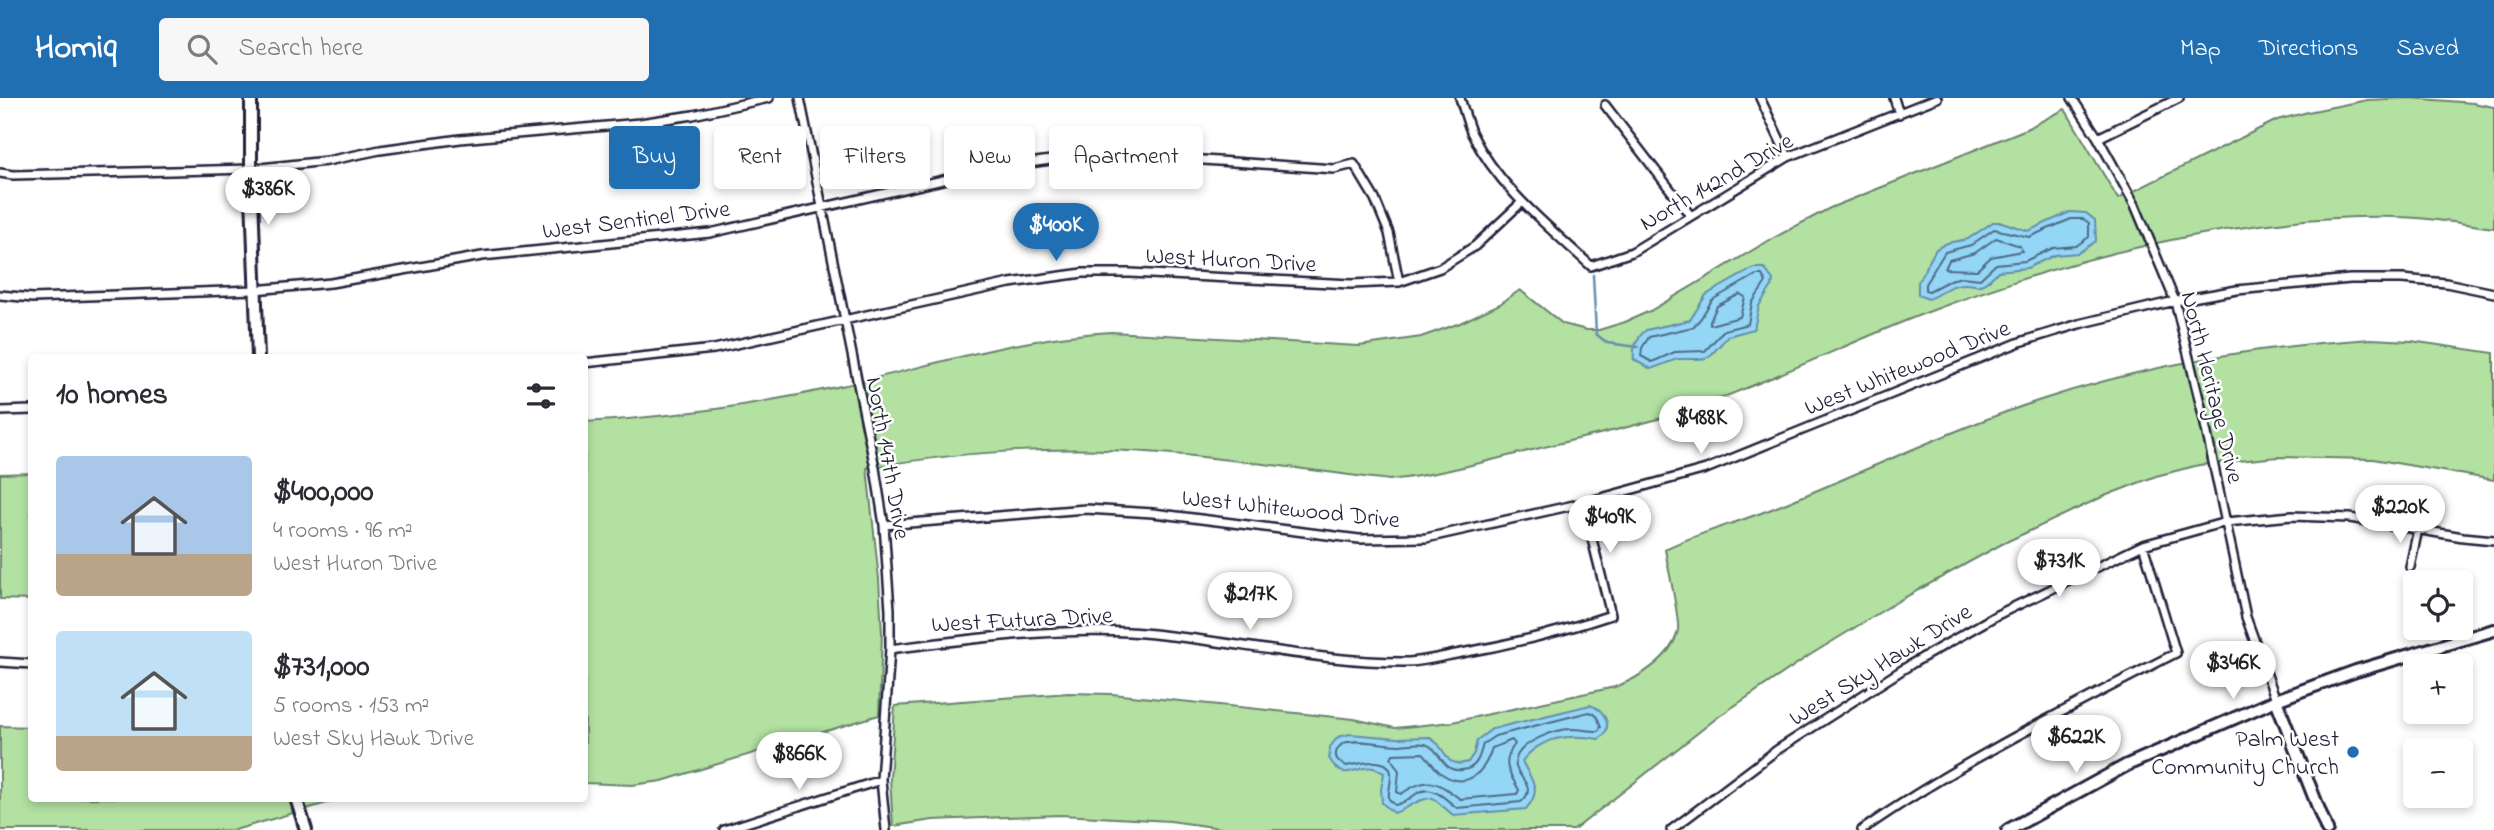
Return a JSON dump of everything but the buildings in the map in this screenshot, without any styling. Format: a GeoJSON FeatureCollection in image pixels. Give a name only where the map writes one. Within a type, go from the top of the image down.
{"type":"FeatureCollection","features":[{"type":"Feature","properties":{"kind":"street"},"geometry":{"type":"LineString","coordinates":[[251,98],[254,290],[258,354]]}},
{"type":"Feature","properties":{"kind":"street"},"geometry":{"type":"LineString","coordinates":[[0,173],[13,176],[251,169],[327,161],[380,150],[460,139],[693,116],[769,98]]}},
{"type":"Feature","properties":{"kind":"street","name":"North 147th Drive"},"geometry":{"type":"LineString","coordinates":[[800,98],[875,468],[884,525],[890,649],[881,780],[886,830]]}},
{"type":"Feature","properties":{"kind":"street"},"geometry":{"type":"LineString","coordinates":[[1460,98],[1472,134],[1522,202]]}},
{"type":"Feature","properties":{"kind":"street"},"geometry":{"type":"LineString","coordinates":[[1760,98],[1788,157]]}},
{"type":"Feature","properties":{"kind":"street"},"geometry":{"type":"LineString","coordinates":[[1894,98],[1899,114]]}},
{"type":"Feature","properties":{"kind":"street","name":"North 142nd Drive"},"geometry":{"type":"LineString","coordinates":[[1522,202],[1591,266],[1632,252],[1788,157],[1937,98]]}},
{"type":"Feature","properties":{"kind":"street","name":"North Heritage Drive"},"geometry":{"type":"LineString","coordinates":[[2073,98],[2135,205],[2175,301],[2191,359],[2246,617],[2276,700]]}},
{"type":"Feature","properties":{"kind":"street"},"geometry":{"type":"LineString","coordinates":[[2098,138],[2179,98]]}},
{"type":"Feature","properties":{"kind":"street"},"geometry":{"type":"LineString","coordinates":[[1605,104],[1690,215]]}},
{"type":"Feature","properties":{"kind":"street","name":"West Sentinel Drive"},"geometry":{"type":"LineString","coordinates":[[0,295],[33,298],[254,290],[331,283],[482,256],[710,233],[1000,167],[1058,159],[1145,156],[1334,169],[1354,164],[1375,199],[1389,233],[1399,282]]}},
{"type":"Feature","properties":{"kind":"street","name":"West Huron Drive"},"geometry":{"type":"LineString","coordinates":[[588,363],[714,349],[1010,283],[1083,273],[1351,284],[1399,282],[1440,268],[1475,246],[1522,202]]}},
{"type":"Feature","properties":{"kind":"street","name":"West Whitewood Drive"},"geometry":{"type":"LineString","coordinates":[[884,525],[1086,509],[1153,513],[1359,539],[1426,538],[1583,503],[1706,469],[2020,342],[2079,324],[2175,301],[2237,289],[2350,279],[2403,279],[2446,283],[2494,293]]}},
{"type":"Feature","properties":{"kind":"street"},"geometry":{"type":"LineString","coordinates":[[0,411],[28,410]]}},
{"type":"Feature","properties":{"kind":"street","name":"West Futura Drive"},"geometry":{"type":"LineString","coordinates":[[890,649],[1061,631],[1130,632],[1343,660],[1412,662],[1484,649],[1569,629],[1611,615],[1583,503]]}},
{"type":"Feature","properties":{"kind":"street","name":"West Sky Hawk Drive"},"geometry":{"type":"LineString","coordinates":[[1671,830],[1777,750],[1913,663],[1997,615],[2143,545],[2226,522],[2292,516],[2350,518],[2494,540]]}},
{"type":"Feature","properties":{"kind":"street"},"geometry":{"type":"LineString","coordinates":[[2410,567],[2418,529]]}},
{"type":"Feature","properties":{"kind":"street"},"geometry":{"type":"LineString","coordinates":[[1862,830],[1901,803],[2024,731],[2176,653],[2143,545]]}},
{"type":"Feature","properties":{"kind":"street"},"geometry":{"type":"LineString","coordinates":[[2008,830],[2127,765],[2276,700],[2388,660],[2494,629]]}},
{"type":"Feature","properties":{"kind":"street"},"geometry":{"type":"LineString","coordinates":[[0,663],[28,664]]}},
{"type":"Feature","properties":{"kind":"street"},"geometry":{"type":"LineString","coordinates":[[2276,700],[2327,830]]}},
{"type":"Feature","properties":{"kind":"street"},"geometry":{"type":"LineString","coordinates":[[724,830],[881,780]]}},
{"type":"Feature","properties":{"kind":"street"},"geometry":{"type":"LineString","coordinates":[[299,802],[306,830]]}},
{"type":"Feature","properties":{"kind":"green space"},"geometry":{"type":"Polygon","coordinates":[[[2410,98],[2494,107],[2494,228],[2409,217],[2337,218],[2276,223],[2154,244],[2094,258],[1976,294],[1749,387],[1672,415],[1408,478],[1389,480],[1190,456],[1088,450],[1014,451],[939,457],[867,468],[882,633],[879,715],[662,781],[632,785],[588,783],[588,422],[649,417],[778,399],[975,353],[1077,335],[1111,332],[1359,346],[1421,337],[1460,323],[1500,304],[1520,290],[1563,324],[1599,330],[1650,311],[1768,241],[1830,208],[2024,130],[2065,109],[2118,199],[2277,120],[2367,100],[2410,98]]]}},
{"type":"Feature","properties":{"kind":"green space"},"geometry":{"type":"Polygon","coordinates":[[[2371,339],[2411,341],[2494,353],[2494,480],[2373,459],[2278,457],[2199,465],[2156,476],[2102,497],[2002,544],[1900,600],[1810,655],[1718,717],[1574,830],[1235,830],[1170,821],[1061,815],[933,820],[893,826],[890,779],[895,706],[1069,693],[1112,694],[1354,719],[1395,728],[1452,722],[1615,687],[1653,666],[1675,640],[1678,624],[1665,549],[1779,506],[2010,410],[2084,387],[2206,358],[2288,346],[2371,339]]]}},
{"type":"Feature","properties":{"kind":"green space"},"geometry":{"type":"Polygon","coordinates":[[[28,473],[28,600],[0,599],[0,474],[28,473]]]}},
{"type":"Feature","properties":{"kind":"green space"},"geometry":{"type":"Polygon","coordinates":[[[0,726],[28,727],[28,802],[330,802],[235,830],[0,830],[0,726]]]}},
{"type":"Feature","properties":{"kind":"water"},"geometry":{"type":"Polygon","coordinates":[[[2070,212],[2086,213],[2095,220],[2096,241],[2078,253],[2055,255],[2027,268],[1998,271],[1980,285],[1953,286],[1928,299],[1918,295],[1918,282],[1936,249],[1947,243],[1968,239],[1993,222],[2002,222],[2028,231],[2070,212]]]}},
{"type":"Feature","properties":{"kind":"water"},"geometry":{"type":"Polygon","coordinates":[[[1754,268],[1764,268],[1773,280],[1759,306],[1754,329],[1728,336],[1704,359],[1677,359],[1651,369],[1634,360],[1636,344],[1646,330],[1690,320],[1706,295],[1754,268]]]}},
{"type":"Feature","properties":{"kind":"water"},"geometry":{"type":"Polygon","coordinates":[[[1590,705],[1604,715],[1607,725],[1604,735],[1599,739],[1567,737],[1547,742],[1538,746],[1522,761],[1535,791],[1526,809],[1453,815],[1433,798],[1394,813],[1382,803],[1384,773],[1374,768],[1340,771],[1329,758],[1330,747],[1338,737],[1350,734],[1397,738],[1429,737],[1438,744],[1450,761],[1459,764],[1468,762],[1474,753],[1477,740],[1492,729],[1590,705]]]}},
{"type":"Feature","properties":{"kind":"waterway"},"geometry":{"type":"LineString","coordinates":[[1593,275],[1596,334],[1607,343],[1638,347]]}},
{"type":"Feature","properties":{"kind":"place","name":"Palm West Community Church"},"geometry":{"type":"Point","coordinates":[2353,752]}}]}
